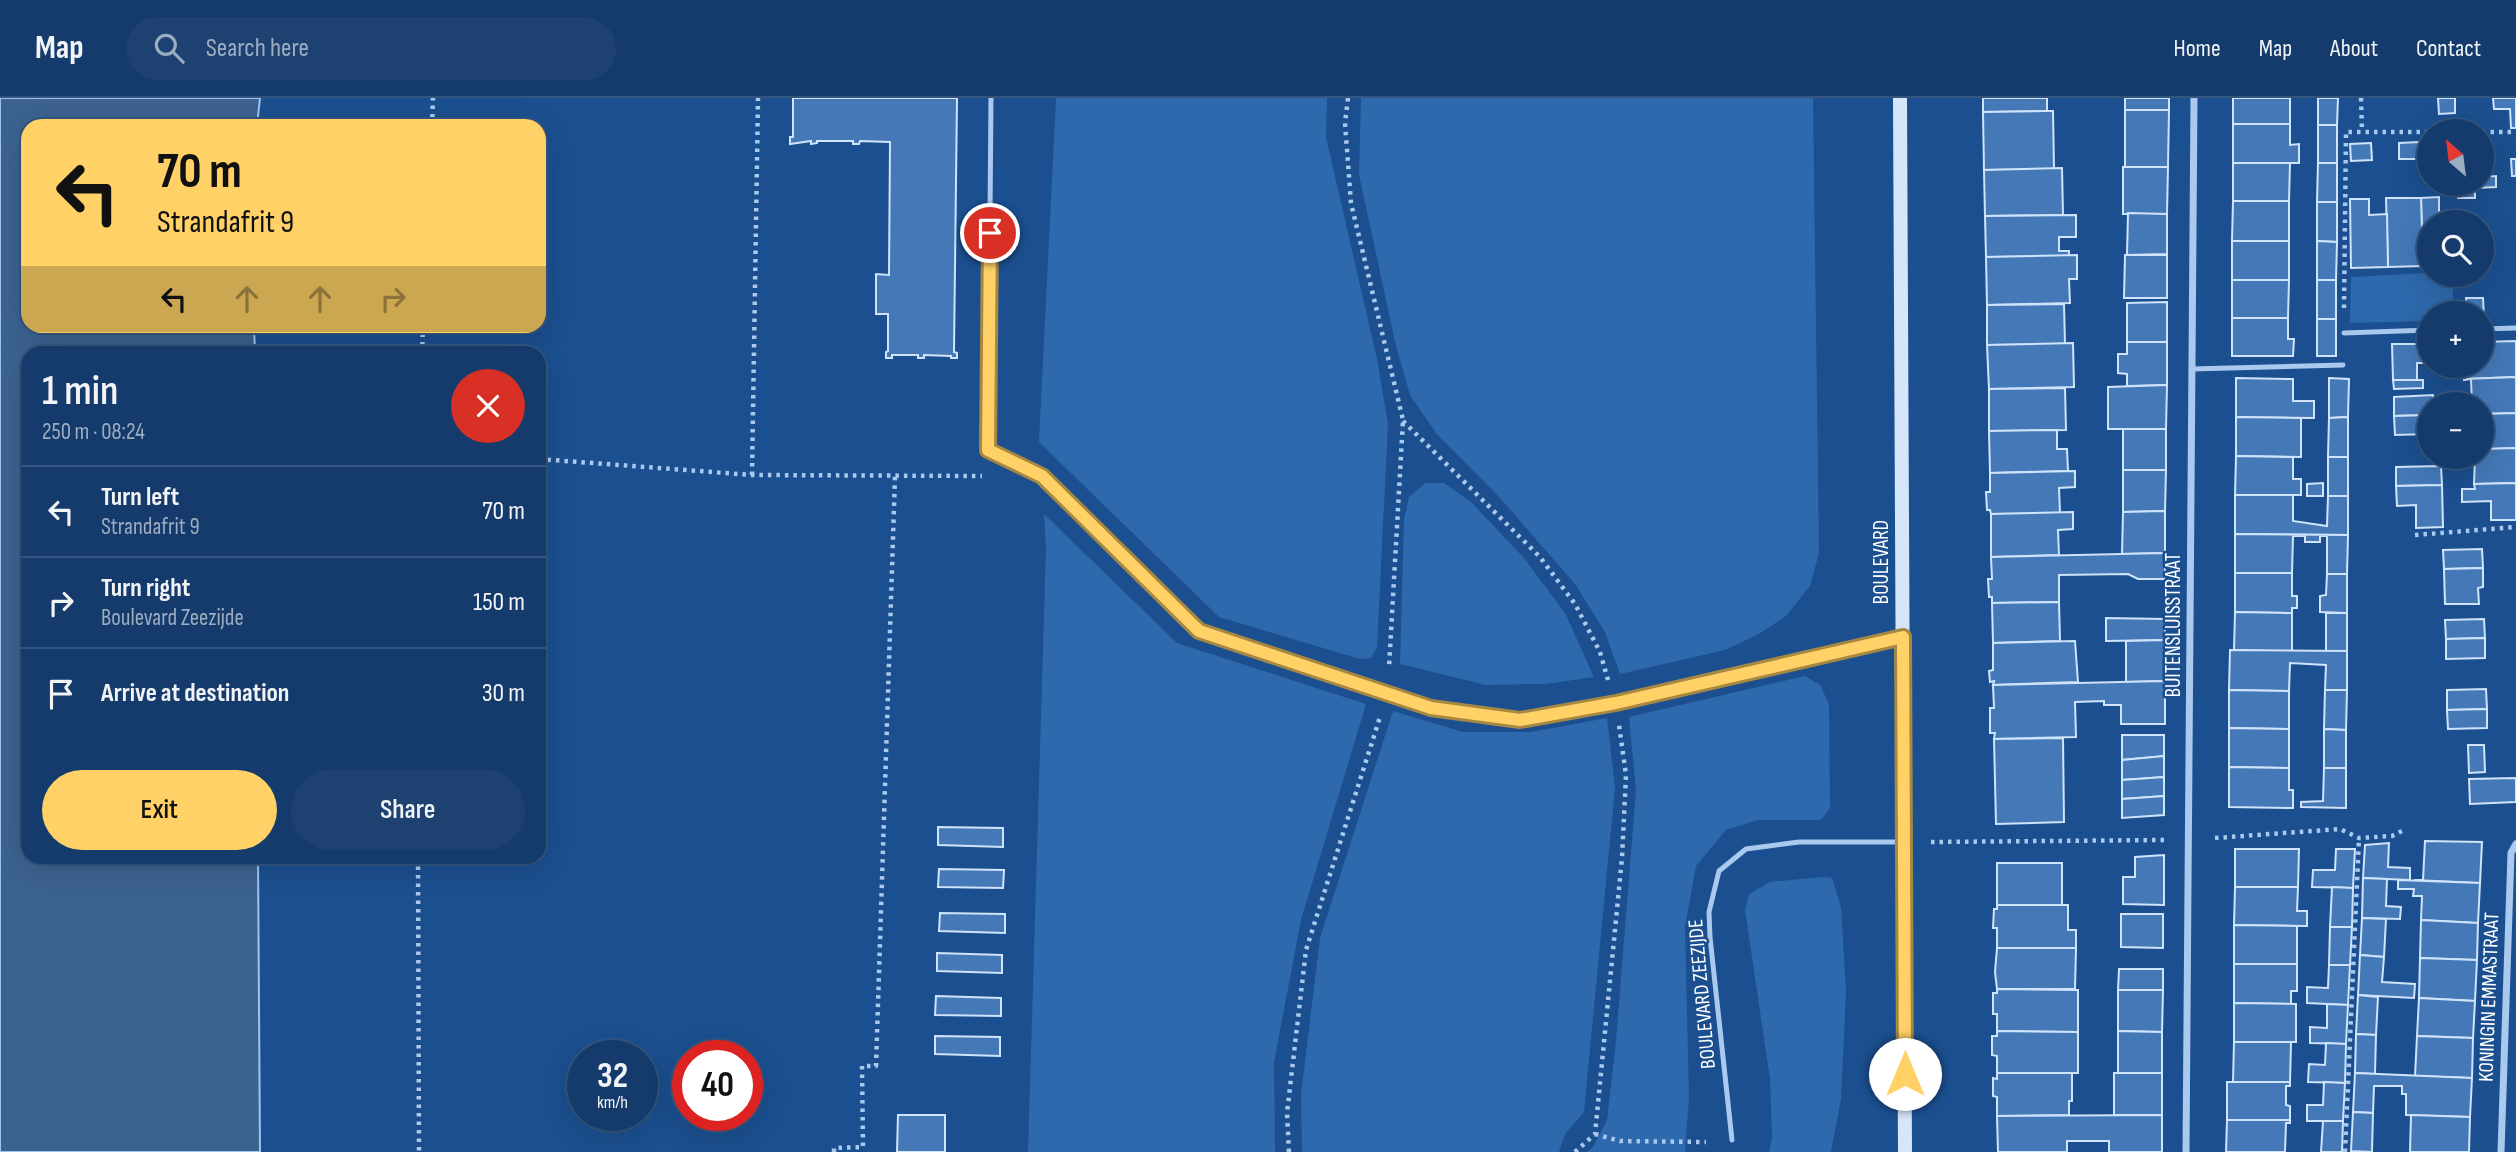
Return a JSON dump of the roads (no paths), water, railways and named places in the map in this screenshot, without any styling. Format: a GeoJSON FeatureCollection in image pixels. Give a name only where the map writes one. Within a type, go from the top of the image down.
{"type":"FeatureCollection","features":[{"type":"Feature","properties":{"kind":"street","name":"BOULEVARD"},"geometry":{"type":"LineString","coordinates":[[1900,98],[1905,1152]]}},
{"type":"Feature","properties":{"kind":"street","name":"BUITENSLUISSTRAAT"},"geometry":{"type":"LineString","coordinates":[[2186,1152],[2194,98]]}},
{"type":"Feature","properties":{"kind":"street","name":"KONINGIN EMMASTRAAT"},"geometry":{"type":"LineString","coordinates":[[2501,1152],[2511,853],[2516,844]]}},
{"type":"Feature","properties":{"kind":"lane"},"geometry":{"type":"LineString","coordinates":[[990,98],[988,450],[1042,476],[1199,631],[1431,708],[1520,720],[1616,703],[1903,637]]}},
{"type":"Feature","properties":{"kind":"lane"},"geometry":{"type":"LineString","coordinates":[[2494,329],[2516,328]]}},
{"type":"Feature","properties":{"kind":"lane"},"geometry":{"type":"LineString","coordinates":[[2344,333],[2417,330]]}},
{"type":"Feature","properties":{"kind":"lane"},"geometry":{"type":"LineString","coordinates":[[2191,369],[2343,365]]}},
{"type":"Feature","properties":{"kind":"lane","name":"BOULEVARD ZEEZIJDE"},"geometry":{"type":"LineString","coordinates":[[1732,1140],[1710,937],[1709,912],[1719,871],[1746,849],[1800,842],[1904,842]]}}]}
